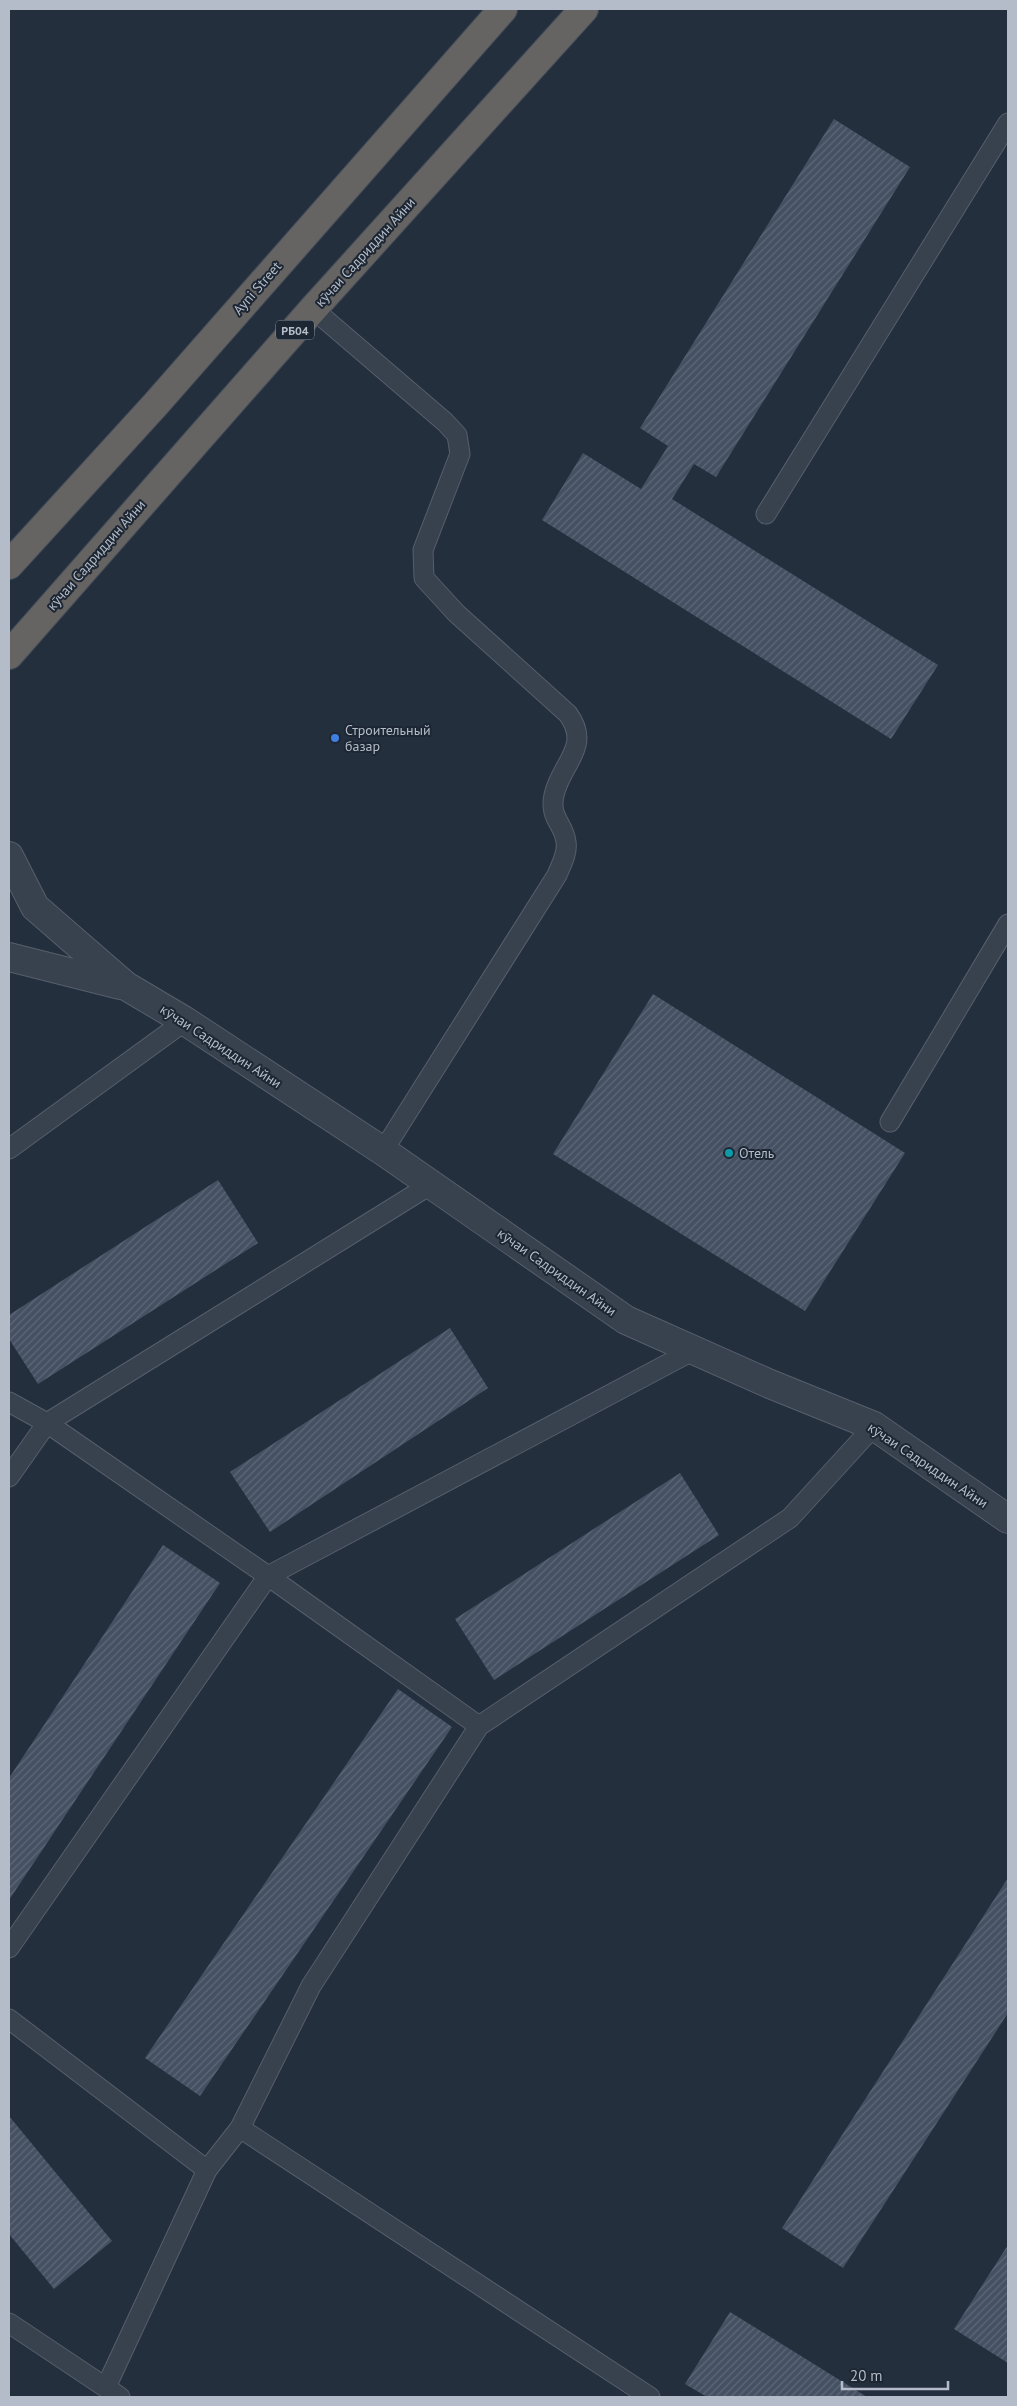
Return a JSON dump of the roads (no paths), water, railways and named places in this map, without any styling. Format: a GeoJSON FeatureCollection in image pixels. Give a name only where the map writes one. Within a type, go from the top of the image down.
{"type":"FeatureCollection","features":[{"type":"Feature","properties":{"kind":"highway","name":"Ayni Street"},"geometry":{"type":"LineString","coordinates":[[9,565],[154,405],[503,9]]}},
{"type":"Feature","properties":{"kind":"highway","name":"кӯчаи Садриддин Айни"},"geometry":{"type":"LineString","coordinates":[[9,655],[313,309],[584,9]]}},
{"type":"Feature","properties":{"kind":"street","name":"кӯчаи Садриддин Айни"},"geometry":{"type":"LineString","coordinates":[[9,856],[35,907],[126,986],[185,1021],[383,1151],[626,1320],[874,1426],[1008,1520]]}},
{"type":"Feature","properties":{"kind":"street","name":"кӯчаи Садриддин Айни"},"geometry":{"type":"LineString","coordinates":[[9,957],[126,986]]}},
{"type":"Feature","properties":{"kind":"lane"},"geometry":{"type":"LineString","coordinates":[[766,514],[1008,123]]}},
{"type":"Feature","properties":{"kind":"lane"},"geometry":{"type":"LineString","coordinates":[[313,309],[445,422],[456,435],[460,454],[423,550],[424,578],[456,613],[568,714],[577,726],[579,740],[554,794],[552,810],[566,841],[566,853],[557,875],[383,1151]]}},
{"type":"Feature","properties":{"kind":"lane"},"geometry":{"type":"LineString","coordinates":[[890,1122],[1008,924]]}},
{"type":"Feature","properties":{"kind":"lane"},"geometry":{"type":"LineString","coordinates":[[9,1149],[185,1021]]}},
{"type":"Feature","properties":{"kind":"lane"},"geometry":{"type":"LineString","coordinates":[[9,1477],[47,1423],[430,1185]]}},
{"type":"Feature","properties":{"kind":"lane"},"geometry":{"type":"LineString","coordinates":[[9,1948],[268,1576],[694,1350]]}},
{"type":"Feature","properties":{"kind":"lane"},"geometry":{"type":"LineString","coordinates":[[9,1402],[47,1423],[268,1576],[479,1726]]}},
{"type":"Feature","properties":{"kind":"lane"},"geometry":{"type":"LineString","coordinates":[[9,2323],[113,2392],[207,2170],[240,2128],[311,1986],[479,1726],[790,1518],[874,1426]]}},
{"type":"Feature","properties":{"kind":"lane"},"geometry":{"type":"LineString","coordinates":[[9,2019],[207,2170]]}},
{"type":"Feature","properties":{"kind":"lane"},"geometry":{"type":"LineString","coordinates":[[240,2128],[650,2397]]}},
{"type":"Feature","properties":{"kind":"place","name":"Строительный базар"},"geometry":{"type":"Point","coordinates":[335,738]}},
{"type":"Feature","properties":{"kind":"place","name":"Отель"},"geometry":{"type":"Point","coordinates":[729,1153]}}]}
